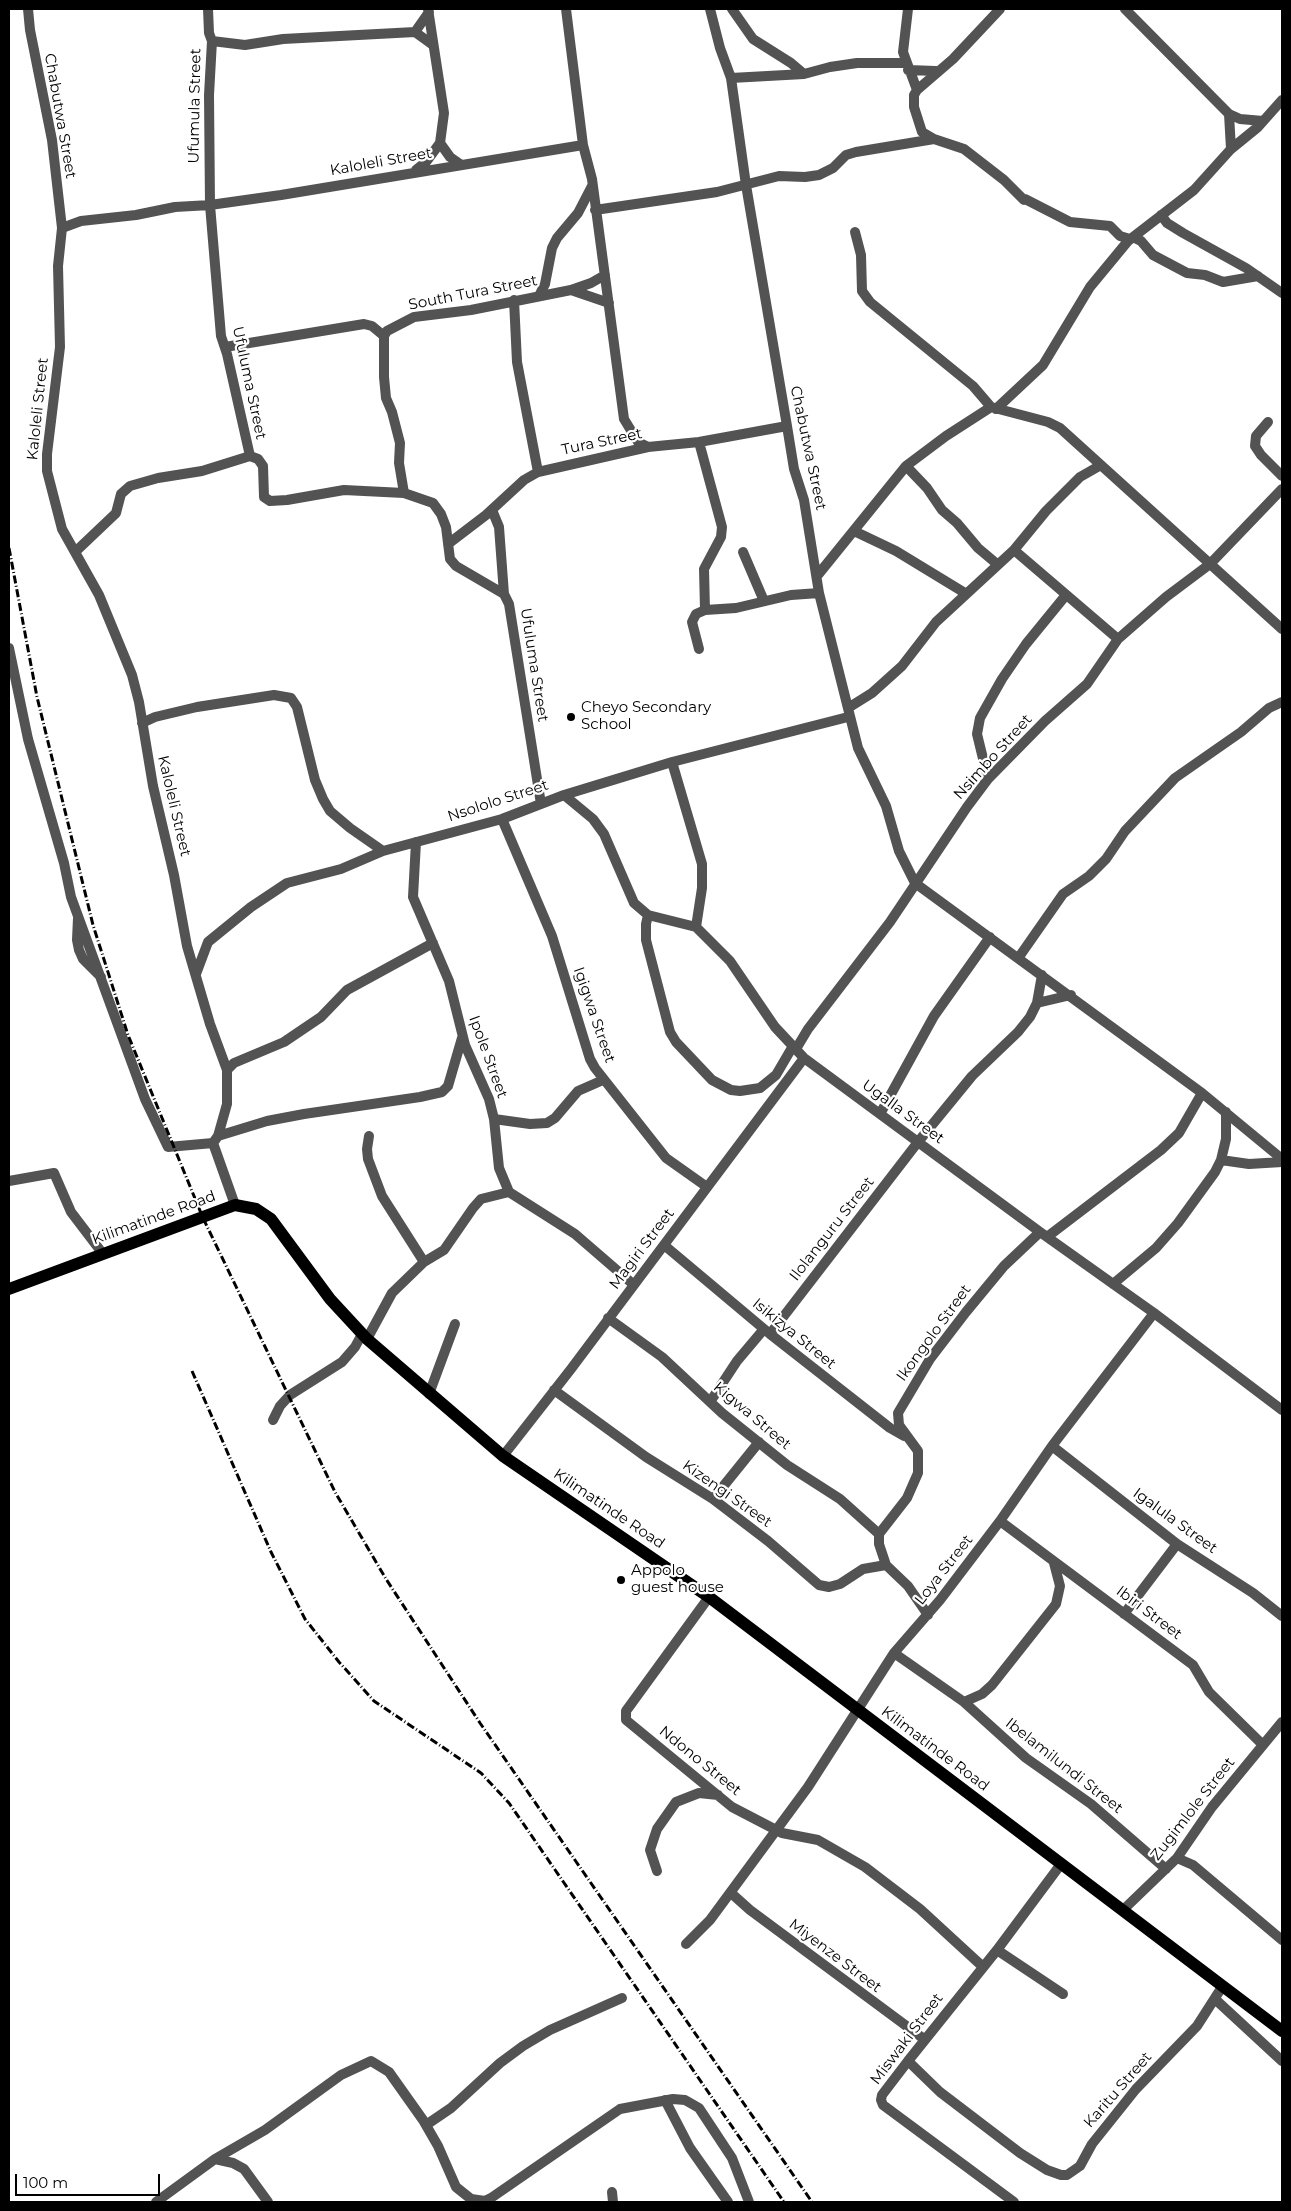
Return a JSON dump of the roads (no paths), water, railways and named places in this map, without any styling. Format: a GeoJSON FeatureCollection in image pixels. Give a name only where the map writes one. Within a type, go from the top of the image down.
{"type":"FeatureCollection","features":[{"type":"Feature","properties":{"kind":"main road","name":"Kilimatinde Road"},"geometry":{"type":"LineString","coordinates":[[9,1289],[235,1205],[256,1208],[271,1219],[330,1299],[365,1336],[502,1456],[709,1597],[1222,1987],[1282,2030]]}},
{"type":"Feature","properties":{"kind":"street","name":"Chabutwa Street"},"geometry":{"type":"LineString","coordinates":[[28,9],[30,30],[52,140],[62,228]]}},
{"type":"Feature","properties":{"kind":"street","name":"Ufumula Street"},"geometry":{"type":"LineString","coordinates":[[208,9],[209,32],[212,41],[209,95],[210,205]]}},
{"type":"Feature","properties":{"kind":"street"},"geometry":{"type":"LineString","coordinates":[[566,9],[583,145],[593,185],[624,419],[638,442],[648,447]]}},
{"type":"Feature","properties":{"kind":"street","name":"Chabutwa Street"},"geometry":{"type":"LineString","coordinates":[[710,9],[720,48],[731,78],[746,185],[786,426],[794,469],[804,500],[819,593],[858,748],[886,806],[899,851],[915,883]]}},
{"type":"Feature","properties":{"kind":"street"},"geometry":{"type":"LineString","coordinates":[[732,9],[753,39],[791,63],[804,74]]}},
{"type":"Feature","properties":{"kind":"street"},"geometry":{"type":"LineString","coordinates":[[908,9],[903,43],[907,66],[917,90]]}},
{"type":"Feature","properties":{"kind":"street"},"geometry":{"type":"LineString","coordinates":[[1000,9],[953,59],[917,90],[914,100],[915,117],[922,132],[934,139],[964,149],[1025,199],[1070,222],[1110,226],[1120,236],[1141,241],[1153,255],[1188,273],[1205,275],[1224,282],[1258,276]]}},
{"type":"Feature","properties":{"kind":"street"},"geometry":{"type":"LineString","coordinates":[[1125,9],[1228,114],[1240,119],[1264,121]]}},
{"type":"Feature","properties":{"kind":"street"},"geometry":{"type":"LineString","coordinates":[[415,32],[428,11]]}},
{"type":"Feature","properties":{"kind":"street"},"geometry":{"type":"LineString","coordinates":[[414,172],[426,162],[440,143],[444,113],[428,11]]}},
{"type":"Feature","properties":{"kind":"street"},"geometry":{"type":"LineString","coordinates":[[212,41],[245,45],[292,38],[415,32],[433,45]]}},
{"type":"Feature","properties":{"kind":"street"},"geometry":{"type":"LineString","coordinates":[[731,78],[804,74],[839,65],[907,66],[936,72]]}},
{"type":"Feature","properties":{"kind":"street"},"geometry":{"type":"LineString","coordinates":[[817,576],[906,466],[946,436],[994,408],[1043,365],[1090,287],[1131,238],[1194,190],[1231,149],[1264,121],[1282,100]]}},
{"type":"Feature","properties":{"kind":"street"},"geometry":{"type":"LineString","coordinates":[[1228,114],[1231,149]]}},
{"type":"Feature","properties":{"kind":"street"},"geometry":{"type":"LineString","coordinates":[[595,210],[698,195],[779,176],[805,177],[819,175],[833,168],[846,155],[934,139]]}},
{"type":"Feature","properties":{"kind":"street"},"geometry":{"type":"LineString","coordinates":[[440,143],[450,156],[460,164]]}},
{"type":"Feature","properties":{"kind":"street","name":"Kaloleli Street"},"geometry":{"type":"LineString","coordinates":[[215,1140],[227,1104],[227,1070],[210,1024],[187,946],[132,675],[99,594],[62,529],[47,471],[47,454],[60,347],[58,266],[62,228],[81,221],[175,207],[210,205],[583,145]]}},
{"type":"Feature","properties":{"kind":"street"},"geometry":{"type":"LineString","coordinates":[[539,296],[557,238],[578,213],[593,185]]}},
{"type":"Feature","properties":{"kind":"street","name":"Ufuluma Street"},"geometry":{"type":"LineString","coordinates":[[210,205],[221,336],[250,456],[258,458],[263,466],[263,494],[270,501],[344,490],[404,493],[434,503],[442,514],[448,553],[456,566],[504,594],[512,621],[541,804]]}},
{"type":"Feature","properties":{"kind":"street"},"geometry":{"type":"LineString","coordinates":[[1161,215],[1167,223],[1206,244],[1282,293]]}},
{"type":"Feature","properties":{"kind":"street"},"geometry":{"type":"LineString","coordinates":[[854,232],[861,255],[862,291],[870,302],[973,386],[994,408],[1048,422],[1060,428],[1282,629]]}},
{"type":"Feature","properties":{"kind":"street"},"geometry":{"type":"LineString","coordinates":[[571,290],[591,284],[604,275]]}},
{"type":"Feature","properties":{"kind":"street","name":"South Tura Street"},"geometry":{"type":"LineString","coordinates":[[384,336],[387,331],[414,316],[471,310],[571,290],[609,303]]}},
{"type":"Feature","properties":{"kind":"street"},"geometry":{"type":"LineString","coordinates":[[514,300],[517,362],[538,472]]}},
{"type":"Feature","properties":{"kind":"street"},"geometry":{"type":"LineString","coordinates":[[225,347],[364,324],[372,326],[384,336],[386,398],[392,412],[400,443],[399,463],[404,493]]}},
{"type":"Feature","properties":{"kind":"street"},"geometry":{"type":"LineString","coordinates":[[1268,422],[1256,436],[1255,446],[1261,455],[1282,476]]}},
{"type":"Feature","properties":{"kind":"street","name":"Tura Street"},"geometry":{"type":"LineString","coordinates":[[448,544],[492,510],[524,480],[538,472],[648,447],[699,442],[786,426]]}},
{"type":"Feature","properties":{"kind":"street"},"geometry":{"type":"LineString","coordinates":[[699,442],[722,526],[720,537],[704,569],[705,610]]}},
{"type":"Feature","properties":{"kind":"street"},"geometry":{"type":"LineString","coordinates":[[76,551],[116,513],[121,494],[130,486],[158,478],[202,471],[250,456]]}},
{"type":"Feature","properties":{"kind":"street","name":"Nsololo Street"},"geometry":{"type":"LineString","coordinates":[[196,974],[208,942],[251,907],[287,883],[341,868],[383,851],[502,819],[564,795],[672,762],[848,712],[872,694],[902,666],[936,622],[965,593],[1014,550],[1080,477],[1101,465]]}},
{"type":"Feature","properties":{"kind":"street"},"geometry":{"type":"LineString","coordinates":[[906,466],[927,488],[942,510],[964,531],[978,548],[997,564]]}},
{"type":"Feature","properties":{"kind":"street","name":"Nsimbo Street"},"geometry":{"type":"LineString","coordinates":[[648,915],[646,940],[670,1032],[676,1042],[712,1080],[730,1090],[740,1092],[760,1088],[776,1075],[808,1029],[890,922],[988,779],[1045,721],[1087,684],[1118,639],[1166,597],[1210,564],[1282,489]]}},
{"type":"Feature","properties":{"kind":"street"},"geometry":{"type":"LineString","coordinates":[[492,510],[500,526],[504,594]]}},
{"type":"Feature","properties":{"kind":"street"},"geometry":{"type":"LineString","coordinates":[[854,530],[896,551],[965,593]]}},
{"type":"Feature","properties":{"kind":"street"},"geometry":{"type":"LineString","coordinates":[[1014,550],[1118,639]]}},
{"type":"Feature","properties":{"kind":"street"},"geometry":{"type":"LineString","coordinates":[[743,552],[764,601]]}},
{"type":"Feature","properties":{"kind":"street"},"geometry":{"type":"LineString","coordinates":[[699,649],[692,622],[693,617],[705,610],[736,608],[792,595],[819,593]]}},
{"type":"Feature","properties":{"kind":"street"},"geometry":{"type":"LineString","coordinates":[[988,779],[977,734],[980,718],[1002,679],[1026,644],[1066,595]]}},
{"type":"Feature","properties":{"kind":"street"},"geometry":{"type":"LineString","coordinates":[[9,648],[28,740],[78,918],[102,978],[145,1099],[168,1147],[215,1140],[267,1121],[420,1098],[442,1092],[448,1086],[463,1036]]}},
{"type":"Feature","properties":{"kind":"street"},"geometry":{"type":"LineString","coordinates":[[142,723],[155,717],[196,707],[274,695],[291,698],[297,707],[315,780],[330,811],[350,828],[383,851]]}},
{"type":"Feature","properties":{"kind":"street"},"geometry":{"type":"LineString","coordinates":[[1019,958],[1064,894],[1089,876],[1106,859],[1125,831],[1175,778],[1241,732],[1269,708],[1282,702]]}},
{"type":"Feature","properties":{"kind":"street"},"geometry":{"type":"LineString","coordinates":[[564,795],[593,819],[604,834],[634,903],[648,915],[696,927],[702,888],[702,864],[672,762]]}},
{"type":"Feature","properties":{"kind":"street","name":"Igigwa Street"},"geometry":{"type":"LineString","coordinates":[[502,819],[552,936],[590,1059],[603,1080],[666,1158],[707,1187]]}},
{"type":"Feature","properties":{"kind":"street","name":"Ipole Street"},"geometry":{"type":"LineString","coordinates":[[416,842],[413,897],[449,981],[472,1064],[489,1099],[494,1119],[499,1168],[509,1192]]}},
{"type":"Feature","properties":{"kind":"street"},"geometry":{"type":"LineString","coordinates":[[915,883],[1071,996],[1103,1022],[1226,1112],[1282,1160]]}},
{"type":"Feature","properties":{"kind":"street","name":"Ugalla Street"},"geometry":{"type":"LineString","coordinates":[[696,927],[730,961],[775,1027],[804,1058],[1044,1235],[1154,1313],[1282,1410]]}},
{"type":"Feature","properties":{"kind":"street"},"geometry":{"type":"LineString","coordinates":[[880,1114],[924,1031],[947,995],[990,937]]}},
{"type":"Feature","properties":{"kind":"street"},"geometry":{"type":"LineString","coordinates":[[227,1070],[234,1062],[284,1042],[321,1018],[346,990],[433,943]]}},
{"type":"Feature","properties":{"kind":"street"},"geometry":{"type":"LineString","coordinates":[[1042,975],[1037,1004],[1071,996]]}},
{"type":"Feature","properties":{"kind":"street","name":"Ilolanguru Street"},"geometry":{"type":"LineString","coordinates":[[710,1402],[737,1361],[767,1332],[972,1076],[1018,1032],[1030,1017],[1037,1004]]}},
{"type":"Feature","properties":{"kind":"street","name":"Magiri Street"},"geometry":{"type":"LineString","coordinates":[[502,1456],[664,1246],[804,1058]]}},
{"type":"Feature","properties":{"kind":"street"},"geometry":{"type":"LineString","coordinates":[[494,1119],[530,1124],[547,1123],[555,1118],[578,1091],[603,1080]]}},
{"type":"Feature","properties":{"kind":"street","name":"Ikongolo Street"},"geometry":{"type":"LineString","coordinates":[[879,1534],[907,1498],[918,1473],[918,1451],[899,1425],[898,1413],[902,1402],[930,1359],[1004,1266],[1161,1150],[1179,1133],[1202,1094]]}},
{"type":"Feature","properties":{"kind":"street"},"geometry":{"type":"LineString","coordinates":[[1113,1284],[1156,1248],[1199,1195],[1221,1160],[1226,1140],[1226,1112]]}},
{"type":"Feature","properties":{"kind":"street"},"geometry":{"type":"LineString","coordinates":[[369,1136],[368,1159],[382,1196],[424,1262]]}},
{"type":"Feature","properties":{"kind":"street"},"geometry":{"type":"LineString","coordinates":[[215,1140],[235,1205]]}},
{"type":"Feature","properties":{"kind":"street"},"geometry":{"type":"LineString","coordinates":[[1221,1160],[1249,1164],[1282,1160]]}},
{"type":"Feature","properties":{"kind":"street"},"geometry":{"type":"LineString","coordinates":[[9,1181],[54,1172],[72,1212],[102,1254]]}},
{"type":"Feature","properties":{"kind":"street"},"geometry":{"type":"LineString","coordinates":[[273,1420],[280,1406],[290,1396],[342,1362],[365,1336],[392,1294],[424,1262],[444,1250],[458,1227],[481,1200],[509,1192],[575,1234],[634,1285]]}},
{"type":"Feature","properties":{"kind":"street","name":"Isikizya Street"},"geometry":{"type":"LineString","coordinates":[[664,1246],[767,1332],[890,1428],[911,1440]]}},
{"type":"Feature","properties":{"kind":"street","name":"Loya Street"},"geometry":{"type":"LineString","coordinates":[[686,1944],[699,1933],[731,1893],[824,1763],[894,1653],[928,1615],[1000,1521],[1052,1446],[1154,1313]]}},
{"type":"Feature","properties":{"kind":"street","name":"Kigwa Street"},"geometry":{"type":"LineString","coordinates":[[608,1318],[662,1358],[710,1402],[758,1442],[787,1465],[840,1499],[879,1534]]}},
{"type":"Feature","properties":{"kind":"street"},"geometry":{"type":"LineString","coordinates":[[429,1394],[455,1324]]}},
{"type":"Feature","properties":{"kind":"street","name":"Kizengi Street"},"geometry":{"type":"LineString","coordinates":[[554,1390],[646,1456],[713,1499],[768,1541],[819,1585],[829,1588],[840,1584],[863,1569],[886,1565]]}},
{"type":"Feature","properties":{"kind":"street"},"geometry":{"type":"LineString","coordinates":[[713,1499],[758,1442]]}},
{"type":"Feature","properties":{"kind":"street","name":"Igalula Street"},"geometry":{"type":"LineString","coordinates":[[1052,1446],[1177,1544],[1254,1593],[1282,1616]]}},
{"type":"Feature","properties":{"kind":"street","name":"Ibiri Street"},"geometry":{"type":"LineString","coordinates":[[1000,1521],[1193,1666],[1209,1692],[1263,1745]]}},
{"type":"Feature","properties":{"kind":"street"},"geometry":{"type":"LineString","coordinates":[[879,1534],[881,1553],[886,1565],[908,1586],[928,1615]]}},
{"type":"Feature","properties":{"kind":"street"},"geometry":{"type":"LineString","coordinates":[[1124,1614],[1177,1544]]}},
{"type":"Feature","properties":{"kind":"street"},"geometry":{"type":"LineString","coordinates":[[964,1702],[982,1694],[992,1685],[1056,1604],[1060,1586],[1054,1563]]}},
{"type":"Feature","properties":{"kind":"street","name":"Ndono Street"},"geometry":{"type":"LineString","coordinates":[[709,1597],[624,1716],[632,1726],[739,1811],[782,1833],[818,1840],[864,1867],[920,1909],[982,1966]]}},
{"type":"Feature","properties":{"kind":"street","name":"Ibelamilundi Street"},"geometry":{"type":"LineString","coordinates":[[894,1653],[964,1702],[1026,1758],[1084,1798],[1166,1869]]}},
{"type":"Feature","properties":{"kind":"street","name":"Zugimlole Street"},"geometry":{"type":"LineString","coordinates":[[1123,1910],[1177,1858],[1212,1807],[1263,1745],[1278,1737],[1282,1722]]}},
{"type":"Feature","properties":{"kind":"street"},"geometry":{"type":"LineString","coordinates":[[657,1871],[650,1850],[657,1829],[676,1802],[699,1793],[719,1795]]}},
{"type":"Feature","properties":{"kind":"street"},"geometry":{"type":"LineString","coordinates":[[1177,1858],[1193,1865],[1282,1940]]}},
{"type":"Feature","properties":{"kind":"street","name":"Miswaki Street"},"geometry":{"type":"LineString","coordinates":[[1014,2202],[883,2104],[882,2095],[924,2039],[997,1950],[1061,1864]]}},
{"type":"Feature","properties":{"kind":"street","name":"Miyenze Street"},"geometry":{"type":"LineString","coordinates":[[731,1893],[750,1910],[924,2039]]}},
{"type":"Feature","properties":{"kind":"street"},"geometry":{"type":"LineString","coordinates":[[997,1950],[1063,1994]]}},
{"type":"Feature","properties":{"kind":"street","name":"Karitu Street"},"geometry":{"type":"LineString","coordinates":[[908,2061],[940,2092],[1020,2153],[1047,2170],[1067,2175],[1080,2166],[1092,2144],[1110,2119],[1197,2026],[1216,2000],[1222,1987]]}},
{"type":"Feature","properties":{"kind":"street"},"geometry":{"type":"LineString","coordinates":[[426,2125],[451,2108],[500,2063],[523,2046],[550,2030],[622,1998]]}},
{"type":"Feature","properties":{"kind":"street"},"geometry":{"type":"LineString","coordinates":[[1216,2000],[1282,2061]]}},
{"type":"Feature","properties":{"kind":"street"},"geometry":{"type":"LineString","coordinates":[[162,2201],[215,2159],[265,2130],[341,2075],[371,2062],[389,2072],[426,2125],[456,2187],[462,2194],[479,2202],[485,2201],[508,2188],[565,2145],[620,2109],[666,2100],[685,2100],[698,2108],[732,2158],[750,2202]]}},
{"type":"Feature","properties":{"kind":"street"},"geometry":{"type":"LineString","coordinates":[[666,2100],[690,2148],[728,2202]]}},
{"type":"Feature","properties":{"kind":"street"},"geometry":{"type":"LineString","coordinates":[[215,2159],[233,2163],[244,2169],[268,2202]]}},
{"type":"Feature","properties":{"kind":"railway"},"geometry":{"type":"LineString","coordinates":[[9,548],[37,697],[93,925],[128,1035],[203,1218],[335,1492],[386,1579],[480,1723],[812,2202]]}},
{"type":"Feature","properties":{"kind":"railway"},"geometry":{"type":"LineString","coordinates":[[192,1371],[271,1552],[305,1619],[339,1662],[374,1701],[481,1773],[509,1803],[784,2202]]}},
{"type":"Feature","properties":{"kind":"place","name":"Cheyo Secondary School"},"geometry":{"type":"Point","coordinates":[571,717]}},
{"type":"Feature","properties":{"kind":"place","name":"Appolo guest house"},"geometry":{"type":"Point","coordinates":[621,1580]}}]}
